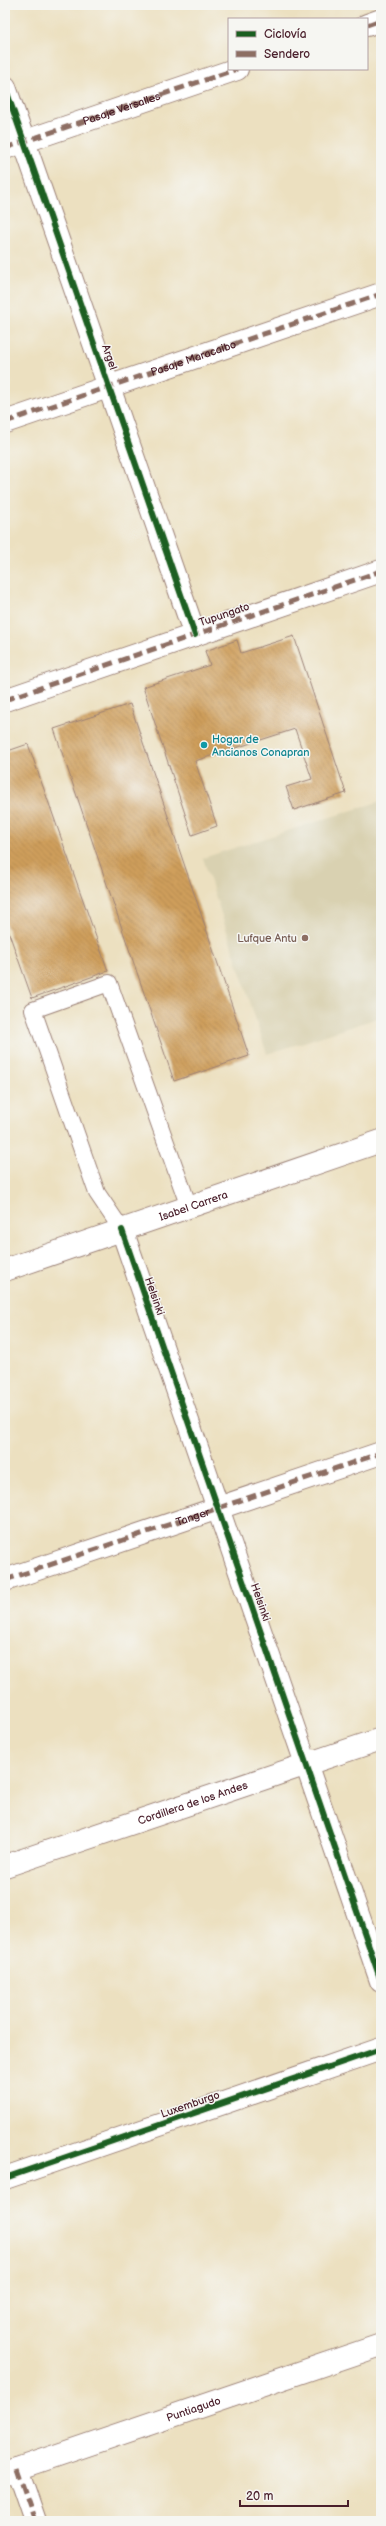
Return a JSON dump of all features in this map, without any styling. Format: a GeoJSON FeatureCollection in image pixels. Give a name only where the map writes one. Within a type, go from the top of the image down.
{"type":"FeatureCollection","features":[{"type":"Feature","properties":{"kind":"street"},"geometry":{"type":"LineString","coordinates":[[368,25],[381,20]]}},
{"type":"Feature","properties":{"kind":"street","name":"Pasaje Versalles"},"geometry":{"type":"LineString","coordinates":[[14,145],[234,70]]}},
{"type":"Feature","properties":{"kind":"street","name":"Argel"},"geometry":{"type":"LineString","coordinates":[[5,87],[14,145],[109,387],[194,635]]}},
{"type":"Feature","properties":{"kind":"street","name":"Pasaje Maracaibo"},"geometry":{"type":"LineString","coordinates":[[5,422],[381,294]]}},
{"type":"Feature","properties":{"kind":"street","name":"Tupungato"},"geometry":{"type":"LineString","coordinates":[[5,700],[381,571]]}},
{"type":"Feature","properties":{"kind":"street","name":"Isabel Carrera"},"geometry":{"type":"LineString","coordinates":[[5,1270],[381,1141]]}},
{"type":"Feature","properties":{"kind":"street","name":"Helsinki"},"geometry":{"type":"LineString","coordinates":[[122,1230],[381,1981]]}},
{"type":"Feature","properties":{"kind":"street","name":"Tanger"},"geometry":{"type":"LineString","coordinates":[[5,1580],[381,1453]]}},
{"type":"Feature","properties":{"kind":"street","name":"Cordillera de los Andes"},"geometry":{"type":"LineString","coordinates":[[5,1866],[381,1739]]}},
{"type":"Feature","properties":{"kind":"street","name":"Luxemburgo"},"geometry":{"type":"LineString","coordinates":[[5,2178],[381,2049]]}},
{"type":"Feature","properties":{"kind":"street","name":"Puntiagudo"},"geometry":{"type":"LineString","coordinates":[[11,2471],[381,2345]]}},
{"type":"Feature","properties":{"kind":"street"},"geometry":{"type":"LineString","coordinates":[[11,2471],[35,2521]]}},
{"type":"Feature","properties":{"kind":"lane"},"geometry":{"type":"LineString","coordinates":[[122,1230],[97,1193],[33,1010],[109,983],[189,1207]]}},
{"type":"Feature","properties":{"kind":"shaded area","name":"Lufque Antu"},"geometry":{"type":"Polygon","coordinates":[[[381,801],[381,1017],[267,1054],[203,858],[381,801]]]}},
{"type":"Feature","properties":{"kind":"building","name":"Hogar de Ancianos Conapran"},"geometry":{"type":"Polygon","coordinates":[[[294,636],[346,793],[294,810],[286,787],[312,779],[295,729],[195,761],[217,826],[192,835],[143,687],[210,665],[205,651],[237,640],[241,653],[294,636]]]}},
{"type":"Feature","properties":{"kind":"building"},"geometry":{"type":"Polygon","coordinates":[[[130,704],[249,1056],[174,1081],[54,729],[130,704]]]}},
{"type":"Feature","properties":{"kind":"building"},"geometry":{"type":"Polygon","coordinates":[[[28,744],[108,971],[32,998],[5,922],[5,752],[28,744]]]}},
{"type":"Feature","properties":{"kind":"marked path"},"geometry":{"type":"LineString","coordinates":[[368,25],[381,20]]}},
{"type":"Feature","properties":{"kind":"marked path"},"geometry":{"type":"LineString","coordinates":[[5,148],[234,70]]}},
{"type":"Feature","properties":{"kind":"marked path"},"geometry":{"type":"LineString","coordinates":[[5,422],[381,294]]}},
{"type":"Feature","properties":{"kind":"marked path"},"geometry":{"type":"LineString","coordinates":[[5,700],[381,571]]}},
{"type":"Feature","properties":{"kind":"marked path"},"geometry":{"type":"LineString","coordinates":[[5,1580],[381,1453]]}},
{"type":"Feature","properties":{"kind":"marked path"},"geometry":{"type":"LineString","coordinates":[[17,2469],[35,2521]]}},
{"type":"Feature","properties":{"kind":"cycle path"},"geometry":{"type":"LineString","coordinates":[[5,87],[195,635]]}},
{"type":"Feature","properties":{"kind":"cycle path"},"geometry":{"type":"LineString","coordinates":[[122,1230],[381,1981]]}},
{"type":"Feature","properties":{"kind":"cycle path"},"geometry":{"type":"LineString","coordinates":[[5,2178],[381,2049]]}},
{"type":"Feature","properties":{"kind":"place","name":"Hogar de Ancianos Conapran"},"geometry":{"type":"Point","coordinates":[204,745]}},
{"type":"Feature","properties":{"kind":"place","name":"Lufque Antu"},"geometry":{"type":"Point","coordinates":[305,938]}}]}
